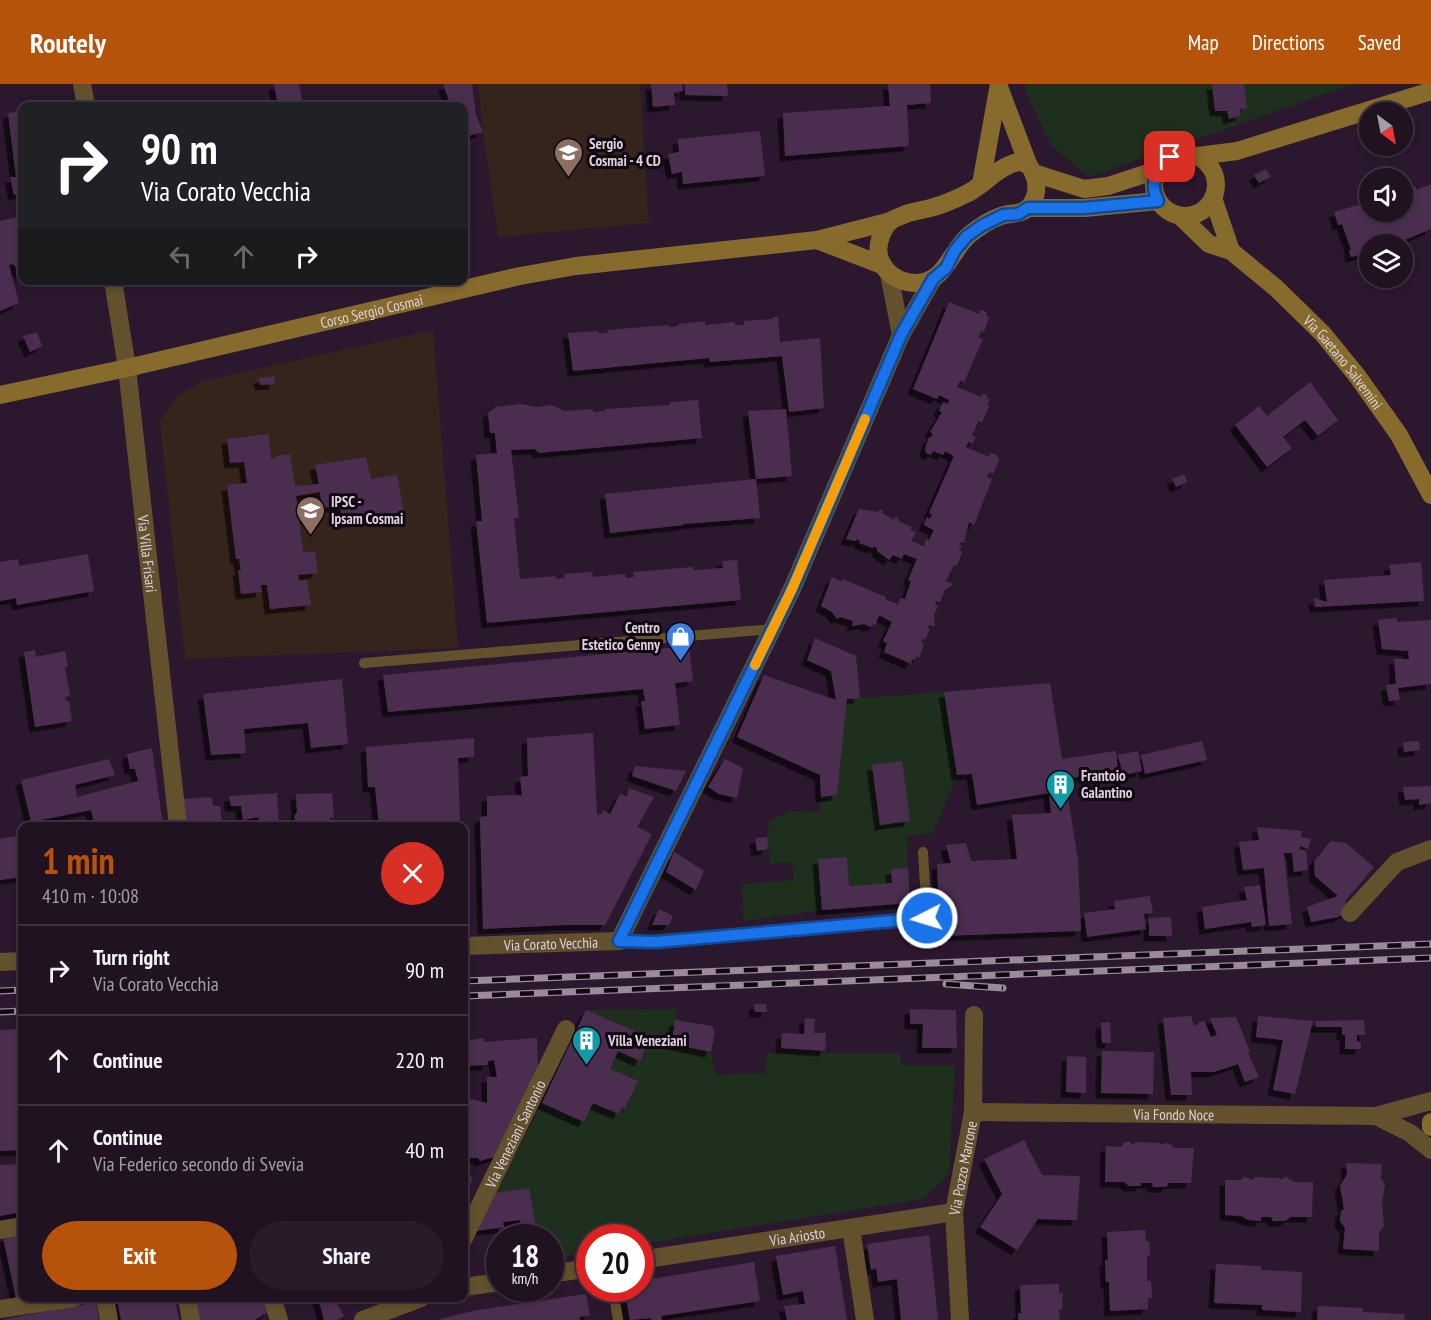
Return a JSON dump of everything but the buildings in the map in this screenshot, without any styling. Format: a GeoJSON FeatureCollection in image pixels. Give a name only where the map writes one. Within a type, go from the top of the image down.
{"type":"FeatureCollection","features":[{"type":"Feature","properties":{"kind":"main road"},"geometry":{"type":"LineString","coordinates":[[933,279],[946,268],[955,250],[967,236],[1003,215],[1018,214],[1028,208],[1035,197],[1037,189],[1031,168],[999,85]]}},
{"type":"Feature","properties":{"kind":"main road"},"geometry":{"type":"LineString","coordinates":[[981,184],[999,85]]}},
{"type":"Feature","properties":{"kind":"main road"},"geometry":{"type":"LineString","coordinates":[[1031,168],[1084,189],[1108,186],[1157,170],[1170,157],[1180,154],[1198,156],[1237,151],[1431,91]]}},
{"type":"Feature","properties":{"kind":"main road"},"geometry":{"type":"LineString","coordinates":[[1216,178],[1237,151]]}},
{"type":"Feature","properties":{"kind":"main road"},"geometry":{"type":"LineString","coordinates":[[1157,170],[1154,189],[1158,201],[1170,213],[1190,216],[1208,207],[1216,189],[1216,178],[1212,169],[1198,156]]}},
{"type":"Feature","properties":{"kind":"main road","name":"Corso Sergio Cosmai"},"geometry":{"type":"LineString","coordinates":[[0,395],[127,368],[520,276],[576,266],[818,240],[934,207],[968,193],[1008,164],[1018,162],[1031,168]]}},
{"type":"Feature","properties":{"kind":"main road"},"geometry":{"type":"LineString","coordinates":[[1213,198],[1231,251]]}},
{"type":"Feature","properties":{"kind":"main road"},"geometry":{"type":"LineString","coordinates":[[1028,208],[1092,208],[1158,201]]}},
{"type":"Feature","properties":{"kind":"main road","name":"Via Gaetano Salvemini"},"geometry":{"type":"LineString","coordinates":[[1180,216],[1209,244],[1231,251],[1276,288],[1330,342],[1399,435],[1431,495]]}},
{"type":"Feature","properties":{"kind":"main road"},"geometry":{"type":"LineString","coordinates":[[886,270],[878,255],[878,244],[883,231],[891,221]]}},
{"type":"Feature","properties":{"kind":"main road","name":"Corso Sergio Cosmai"},"geometry":{"type":"LineString","coordinates":[[818,240],[886,270],[898,280],[921,283],[933,279]]}},
{"type":"Feature","properties":{"kind":"main road"},"geometry":{"type":"LineString","coordinates":[[1431,1122],[1431,1127]]}},
{"type":"Feature","properties":{"kind":"street"},"geometry":{"type":"LineString","coordinates":[[82,84],[85,102]]}},
{"type":"Feature","properties":{"kind":"street"},"geometry":{"type":"LineString","coordinates":[[886,270],[901,335]]}},
{"type":"Feature","properties":{"kind":"street","name":"Via Corato Vecchia"},"geometry":{"type":"LineString","coordinates":[[468,946],[619,941],[792,589],[901,335],[933,279]]}},
{"type":"Feature","properties":{"kind":"street","name":"Via Villa Frisari"},"geometry":{"type":"LineString","coordinates":[[114,285],[127,368],[178,822]]}},
{"type":"Feature","properties":{"kind":"street"},"geometry":{"type":"LineString","coordinates":[[1350,913],[1397,862],[1431,849]]}},
{"type":"Feature","properties":{"kind":"street"},"geometry":{"type":"LineString","coordinates":[[0,962],[18,961]]}},
{"type":"Feature","properties":{"kind":"street","name":"Via Pozzo Marrone"},"geometry":{"type":"LineString","coordinates":[[960,1320],[954,1212],[973,1112],[974,1015]]}},
{"type":"Feature","properties":{"kind":"street","name":"Via Veneziani Santonio"},"geometry":{"type":"LineString","coordinates":[[468,1230],[566,1029]]}},
{"type":"Feature","properties":{"kind":"street","name":"Via Fondo Noce"},"geometry":{"type":"LineString","coordinates":[[973,1112],[1376,1116],[1431,1101]]}},
{"type":"Feature","properties":{"kind":"street","name":"Via Fondo Noce"},"geometry":{"type":"LineString","coordinates":[[1376,1116],[1410,1133],[1431,1150]]}},
{"type":"Feature","properties":{"kind":"street","name":"Via Ariosto"},"geometry":{"type":"LineString","coordinates":[[654,1258],[954,1212]]}},
{"type":"Feature","properties":{"kind":"street"},"geometry":{"type":"LineString","coordinates":[[0,1230],[18,1227]]}},
{"type":"Feature","properties":{"kind":"street"},"geometry":{"type":"LineString","coordinates":[[851,1227],[865,1320]]}},
{"type":"Feature","properties":{"kind":"street"},"geometry":{"type":"LineString","coordinates":[[468,1286],[486,1284]]}},
{"type":"Feature","properties":{"kind":"street"},"geometry":{"type":"LineString","coordinates":[[0,1309],[47,1302]]}},
{"type":"Feature","properties":{"kind":"street"},"geometry":{"type":"LineString","coordinates":[[106,1302],[109,1320]]}},
{"type":"Feature","properties":{"kind":"street"},"geometry":{"type":"LineString","coordinates":[[188,1302],[191,1320]]}},
{"type":"Feature","properties":{"kind":"street"},"geometry":{"type":"LineString","coordinates":[[363,1320],[410,1302]]}},
{"type":"Feature","properties":{"kind":"lane"},"geometry":{"type":"LineString","coordinates":[[364,663],[773,629]]}},
{"type":"Feature","properties":{"kind":"lane"},"geometry":{"type":"LineString","coordinates":[[619,941],[656,942],[927,918],[923,852]]}},
{"type":"Feature","properties":{"kind":"lane"},"geometry":{"type":"LineString","coordinates":[[615,1302],[618,1320]]}},
{"type":"Feature","properties":{"kind":"shaded area","name":"Sergio Cosmai - 4 CD"},"geometry":{"type":"Polygon","coordinates":[[[478,84],[640,84],[649,223],[498,237],[478,84]]]}},
{"type":"Feature","properties":{"kind":"shaded area","name":"IPSC - Ipsam Cosmai"},"geometry":{"type":"Polygon","coordinates":[[[433,330],[458,648],[185,659],[160,421],[177,396],[203,381],[433,330]]]}},
{"type":"Feature","properties":{"kind":"green space"},"geometry":{"type":"Polygon","coordinates":[[[1026,84],[1354,84],[1088,177],[1051,145],[1025,90],[1026,84]]]}},
{"type":"Feature","properties":{"kind":"green space"},"geometry":{"type":"Polygon","coordinates":[[[944,692],[957,775],[933,833],[907,836],[908,868],[891,869],[892,883],[849,886],[847,857],[819,859],[822,910],[744,921],[742,884],[794,880],[792,862],[770,864],[767,837],[770,820],[792,811],[819,813],[821,797],[837,795],[847,699],[944,692]]]}},
{"type":"Feature","properties":{"kind":"green space"},"geometry":{"type":"Polygon","coordinates":[[[677,1009],[672,1044],[711,1052],[716,1075],[766,1073],[767,1053],[900,1053],[901,1065],[955,1065],[949,1174],[923,1199],[654,1242],[654,1224],[576,1224],[576,1254],[564,1256],[564,1224],[536,1224],[529,1188],[496,1193],[542,1103],[583,1122],[593,1103],[619,1114],[622,1107],[626,1108],[637,1081],[610,1069],[618,1051],[640,1061],[650,1038],[586,1010],[677,1009]]]}},
{"type":"Feature","properties":{"kind":"railway"},"geometry":{"type":"LineString","coordinates":[[468,981],[1431,944]]}},
{"type":"Feature","properties":{"kind":"railway"},"geometry":{"type":"LineString","coordinates":[[468,996],[1431,958]]}},
{"type":"Feature","properties":{"kind":"railway"},"geometry":{"type":"LineString","coordinates":[[946,984],[1003,988]]}},
{"type":"Feature","properties":{"kind":"railway"},"geometry":{"type":"LineString","coordinates":[[0,991],[18,990]]}},
{"type":"Feature","properties":{"kind":"railway"},"geometry":{"type":"LineString","coordinates":[[0,1012],[18,1011]]}},
{"type":"Feature","properties":{"kind":"slow traffic"},"geometry":{"type":"LineString","coordinates":[[755,665],[792,589],[865,419]]}},
{"type":"Feature","properties":{"kind":"place","name":"Sergio Cosmai - 4 CD"},"geometry":{"type":"Point","coordinates":[568,178]}},
{"type":"Feature","properties":{"kind":"place","name":"IPSC - Ipsam Cosmai"},"geometry":{"type":"Point","coordinates":[310,536]}},
{"type":"Feature","properties":{"kind":"place","name":"Centro Estetico Genny"},"geometry":{"type":"Point","coordinates":[681,662]}},
{"type":"Feature","properties":{"kind":"place","name":"Frantoio Galantino"},"geometry":{"type":"Point","coordinates":[1060,810]}},
{"type":"Feature","properties":{"kind":"place","name":"Villa Veneziani"},"geometry":{"type":"Point","coordinates":[587,1066]}},
{"type":"Feature","properties":{"kind":"route"},"geometry":{"type":"LineString","coordinates":[[927,918],[656,942],[619,941],[792,589],[901,335],[933,279],[946,268],[955,250],[967,236],[1003,215],[1018,214],[1028,208],[1110,207],[1158,201],[1154,179],[1157,170],[1170,157]]}}]}
